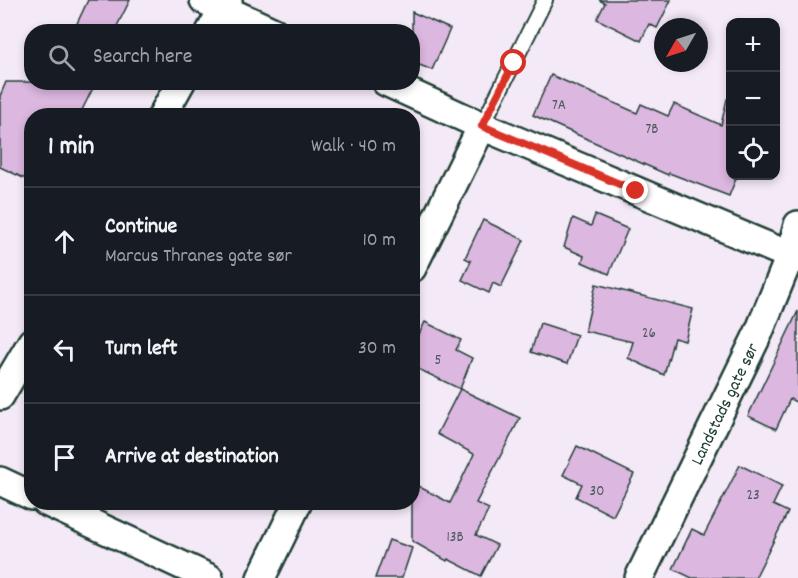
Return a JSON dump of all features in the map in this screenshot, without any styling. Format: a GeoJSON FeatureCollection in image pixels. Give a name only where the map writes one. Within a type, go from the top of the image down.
{"type":"FeatureCollection","features":[{"type":"Feature","properties":{"kind":"street"},"geometry":{"type":"LineString","coordinates":[[212,24],[218,3],[259,24]]}},
{"type":"Feature","properties":{"kind":"street"},"geometry":{"type":"LineString","coordinates":[[166,108],[177,90]]}},
{"type":"Feature","properties":{"kind":"street"},"geometry":{"type":"LineString","coordinates":[[403,90],[482,126],[794,257]]}},
{"type":"Feature","properties":{"kind":"street"},"geometry":{"type":"LineString","coordinates":[[420,252],[482,126]]}},
{"type":"Feature","properties":{"kind":"street","name":"Landstads gate sør"},"geometry":{"type":"LineString","coordinates":[[639,578],[794,257],[798,225]]}},
{"type":"Feature","properties":{"kind":"street"},"geometry":{"type":"LineString","coordinates":[[0,396],[24,356]]}},
{"type":"Feature","properties":{"kind":"street"},"geometry":{"type":"LineString","coordinates":[[0,481],[24,492]]}},
{"type":"Feature","properties":{"kind":"street"},"geometry":{"type":"LineString","coordinates":[[63,510],[209,578]]}},
{"type":"Feature","properties":{"kind":"street"},"geometry":{"type":"LineString","coordinates":[[261,578],[294,510]]}},
{"type":"Feature","properties":{"kind":"lane"},"geometry":{"type":"LineString","coordinates":[[482,126],[545,0]]}},
{"type":"Feature","properties":{"kind":"building"},"geometry":{"type":"Polygon","coordinates":[[[88,0],[130,0],[118,24],[77,24],[88,0]]]}},
{"type":"Feature","properties":{"kind":"building"},"geometry":{"type":"Polygon","coordinates":[[[599,0],[671,0],[662,18],[654,18],[654,26],[649,24],[641,41],[597,19],[605,3],[599,0]]]}},
{"type":"Feature","properties":{"kind":"building"},"geometry":{"type":"Polygon","coordinates":[[[412,12],[450,29],[432,70],[420,65],[420,24],[412,24],[412,12]]]}},
{"type":"Feature","properties":{"kind":"building"},"geometry":{"type":"Polygon","coordinates":[[[551,75],[637,113],[641,104],[668,116],[674,104],[721,125],[726,103],[726,180],[735,180],[729,196],[669,173],[668,175],[533,115],[551,75]]]}},
{"type":"Feature","properties":{"kind":"building"},"geometry":{"type":"Polygon","coordinates":[[[6,82],[24,82],[24,90],[92,90],[83,108],[24,108],[24,178],[0,167],[0,96],[6,82]]]}},
{"type":"Feature","properties":{"kind":"building"},"geometry":{"type":"Polygon","coordinates":[[[595,215],[628,229],[609,274],[582,262],[584,256],[564,247],[573,218],[591,226],[595,215]]]}},
{"type":"Feature","properties":{"kind":"building"},"geometry":{"type":"Polygon","coordinates":[[[483,220],[524,240],[501,287],[493,283],[489,293],[462,280],[471,261],[465,258],[483,220]]]}},
{"type":"Feature","properties":{"kind":"building"},"geometry":{"type":"Polygon","coordinates":[[[596,284],[693,309],[685,341],[674,338],[664,375],[628,358],[633,342],[585,331],[596,284]]]}},
{"type":"Feature","properties":{"kind":"building"},"geometry":{"type":"Polygon","coordinates":[[[798,311],[798,403],[790,399],[776,429],[748,416],[798,311]]]}},
{"type":"Feature","properties":{"kind":"building"},"geometry":{"type":"Polygon","coordinates":[[[425,322],[461,340],[456,350],[472,358],[460,389],[420,370],[420,332],[425,322]]]}},
{"type":"Feature","properties":{"kind":"building"},"geometry":{"type":"Polygon","coordinates":[[[540,323],[577,335],[567,364],[531,352],[540,323]]]}},
{"type":"Feature","properties":{"kind":"building"},"geometry":{"type":"Polygon","coordinates":[[[460,389],[520,418],[476,503],[489,509],[476,535],[497,545],[481,576],[448,559],[447,561],[412,541],[412,510],[420,510],[420,487],[450,503],[474,454],[437,434],[460,389]]]}},
{"type":"Feature","properties":{"kind":"building"},"geometry":{"type":"Polygon","coordinates":[[[577,446],[634,474],[613,516],[576,497],[582,484],[563,475],[577,446]]]}},
{"type":"Feature","properties":{"kind":"building"},"geometry":{"type":"Polygon","coordinates":[[[740,465],[782,486],[773,505],[788,512],[755,578],[692,578],[673,569],[692,529],[704,535],[740,465]]]}},
{"type":"Feature","properties":{"kind":"building"},"geometry":{"type":"Polygon","coordinates":[[[389,540],[412,548],[402,578],[375,578],[389,540]]]}},
{"type":"Feature","properties":{"kind":"route"},"geometry":{"type":"LineString","coordinates":[[514,63],[482,126],[636,191]]}}]}
